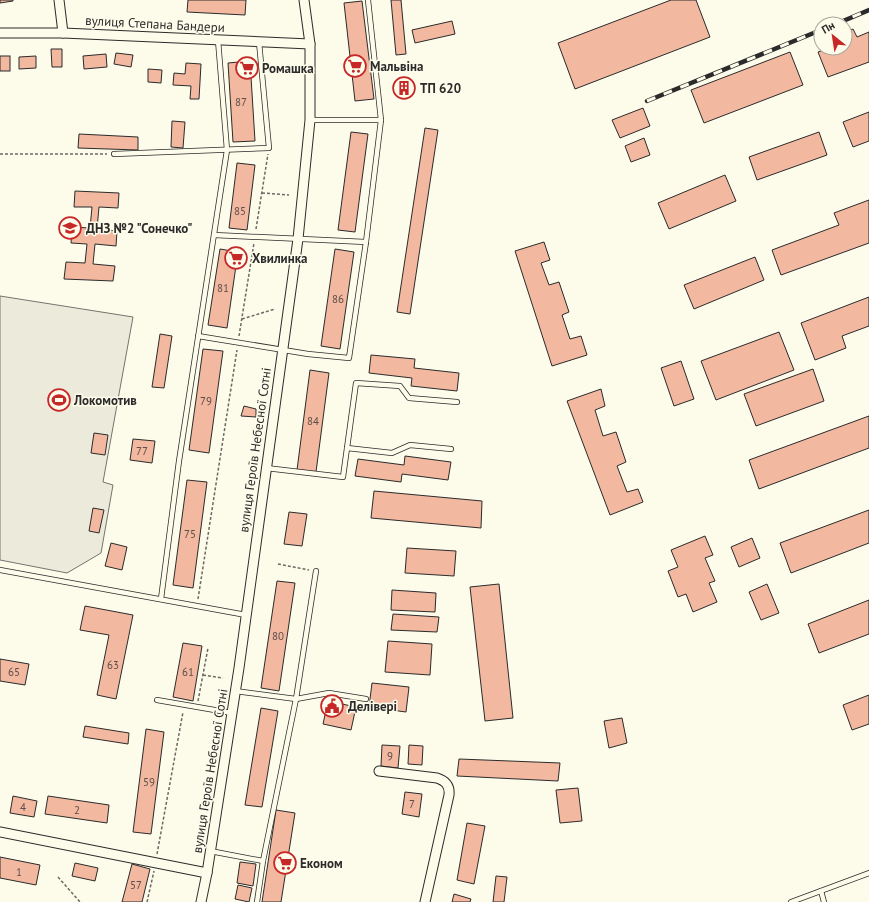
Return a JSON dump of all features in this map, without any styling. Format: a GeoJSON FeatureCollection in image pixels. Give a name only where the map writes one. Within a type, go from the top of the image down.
{"type":"FeatureCollection","features":[{"type":"Feature","properties":{"kind":"street"},"geometry":{"type":"LineString","coordinates":[[59,0],[63,33]]}},
{"type":"Feature","properties":{"kind":"street","name":"вулиця Героїв Небесної Сотні"},"geometry":{"type":"LineString","coordinates":[[201,902],[207,873],[232,713],[298,239],[310,120],[310,44],[304,0]]}},
{"type":"Feature","properties":{"kind":"street","name":"вулиця Степана Бандери"},"geometry":{"type":"LineString","coordinates":[[0,33],[63,33],[310,44]]}},
{"type":"Feature","properties":{"kind":"street"},"geometry":{"type":"LineString","coordinates":[[379,771],[438,778],[446,782],[448,786],[449,795],[425,902]]}},
{"type":"Feature","properties":{"kind":"street"},"geometry":{"type":"LineString","coordinates":[[0,832],[207,873]]}},
{"type":"Feature","properties":{"kind":"lane"},"geometry":{"type":"LineString","coordinates":[[198,336],[283,350],[349,358],[366,242],[380,120],[368,0]]}},
{"type":"Feature","properties":{"kind":"lane"},"geometry":{"type":"LineString","coordinates":[[161,599],[179,461],[227,150],[218,40]]}},
{"type":"Feature","properties":{"kind":"lane"},"geometry":{"type":"LineString","coordinates":[[114,154],[269,148],[259,42]]}},
{"type":"Feature","properties":{"kind":"lane"},"geometry":{"type":"LineString","coordinates":[[310,120],[380,120]]}},
{"type":"Feature","properties":{"kind":"lane"},"geometry":{"type":"LineString","coordinates":[[214,236],[366,242]]}},
{"type":"Feature","properties":{"kind":"lane"},"geometry":{"type":"LineString","coordinates":[[266,468],[343,477],[356,383],[400,386],[409,398],[457,402]]}},
{"type":"Feature","properties":{"kind":"lane"},"geometry":{"type":"LineString","coordinates":[[347,448],[392,453],[410,445],[451,449]]}},
{"type":"Feature","properties":{"kind":"lane"},"geometry":{"type":"LineString","coordinates":[[0,570],[246,615]]}},
{"type":"Feature","properties":{"kind":"lane"},"geometry":{"type":"LineString","coordinates":[[257,902],[263,861],[296,699],[316,571]]}},
{"type":"Feature","properties":{"kind":"lane"},"geometry":{"type":"LineString","coordinates":[[235,692],[296,699],[329,693],[366,699]]}},
{"type":"Feature","properties":{"kind":"lane"},"geometry":{"type":"LineString","coordinates":[[157,700],[232,713]]}},
{"type":"Feature","properties":{"kind":"lane"},"geometry":{"type":"LineString","coordinates":[[210,851],[263,861]]}},
{"type":"Feature","properties":{"kind":"lane"},"geometry":{"type":"LineString","coordinates":[[791,902],[869,873]]}},
{"type":"Feature","properties":{"kind":"lane"},"geometry":{"type":"LineString","coordinates":[[821,891],[824,902]]}},
{"type":"Feature","properties":{"kind":"path"},"geometry":{"type":"LineString","coordinates":[[197,606],[269,148]]}},
{"type":"Feature","properties":{"kind":"path"},"geometry":{"type":"LineString","coordinates":[[0,154],[114,154]]}},
{"type":"Feature","properties":{"kind":"path"},"geometry":{"type":"LineString","coordinates":[[262,193],[289,195]]}},
{"type":"Feature","properties":{"kind":"path"},"geometry":{"type":"LineString","coordinates":[[242,319],[275,309]]}},
{"type":"Feature","properties":{"kind":"path"},"geometry":{"type":"LineString","coordinates":[[278,564],[316,571]]}},
{"type":"Feature","properties":{"kind":"path"},"geometry":{"type":"LineString","coordinates":[[197,707],[208,648]]}},
{"type":"Feature","properties":{"kind":"path"},"geometry":{"type":"LineString","coordinates":[[203,675],[223,678]]}},
{"type":"Feature","properties":{"kind":"path"},"geometry":{"type":"LineString","coordinates":[[147,902],[156,863],[185,704]]}},
{"type":"Feature","properties":{"kind":"path"},"geometry":{"type":"LineString","coordinates":[[58,877],[80,902]]}},
{"type":"Feature","properties":{"kind":"shaded area","name":"Локомотив"},"geometry":{"type":"Polygon","coordinates":[[[0,296],[133,317],[103,482],[113,485],[101,553],[67,573],[0,560],[0,296]]]}},
{"type":"Feature","properties":{"kind":"building"},"geometry":{"type":"Polygon","coordinates":[[[0,0],[13,0],[13,1],[0,3],[0,0]]]}},
{"type":"Feature","properties":{"kind":"building"},"geometry":{"type":"Polygon","coordinates":[[[188,0],[246,0],[245,15],[187,12],[188,0]]]}},
{"type":"Feature","properties":{"kind":"building"},"geometry":{"type":"Polygon","coordinates":[[[391,0],[401,0],[406,54],[396,55],[391,0]]]}},
{"type":"Feature","properties":{"kind":"building"},"geometry":{"type":"Polygon","coordinates":[[[671,0],[696,0],[710,37],[575,89],[558,43],[671,0]]]}},
{"type":"Feature","properties":{"kind":"building"},"geometry":{"type":"Polygon","coordinates":[[[362,1],[374,99],[355,101],[344,3],[362,1]]]}},
{"type":"Feature","properties":{"kind":"building"},"geometry":{"type":"Polygon","coordinates":[[[452,21],[455,34],[415,43],[412,30],[452,21]]]}},
{"type":"Feature","properties":{"kind":"building"},"geometry":{"type":"Polygon","coordinates":[[[853,29],[857,37],[869,32],[869,62],[828,77],[820,56],[853,56],[853,29]]]}},
{"type":"Feature","properties":{"kind":"building"},"geometry":{"type":"Polygon","coordinates":[[[51,49],[62,49],[62,67],[52,67],[51,49]]]}},
{"type":"Feature","properties":{"kind":"building"},"geometry":{"type":"Polygon","coordinates":[[[790,52],[803,85],[704,123],[691,90],[790,52]]]}},
{"type":"Feature","properties":{"kind":"building"},"geometry":{"type":"Polygon","coordinates":[[[116,53],[133,55],[131,67],[114,64],[116,53]]]}},
{"type":"Feature","properties":{"kind":"building"},"geometry":{"type":"Polygon","coordinates":[[[106,54],[107,67],[84,69],[83,56],[106,54]]]}},
{"type":"Feature","properties":{"kind":"building"},"geometry":{"type":"Polygon","coordinates":[[[0,56],[10,56],[10,71],[0,71],[0,56]]]}},
{"type":"Feature","properties":{"kind":"building"},"geometry":{"type":"Polygon","coordinates":[[[36,56],[36,68],[19,69],[19,57],[36,56]]]}},
{"type":"Feature","properties":{"kind":"building"},"geometry":{"type":"Polygon","coordinates":[[[250,61],[255,141],[233,142],[228,63],[250,61]]]}},
{"type":"Feature","properties":{"kind":"building"},"geometry":{"type":"Polygon","coordinates":[[[186,63],[201,64],[199,99],[190,99],[191,86],[173,85],[174,73],[185,74],[186,63]]]}},
{"type":"Feature","properties":{"kind":"building"},"geometry":{"type":"Polygon","coordinates":[[[148,69],[162,70],[161,83],[148,82],[148,69]]]}},
{"type":"Feature","properties":{"kind":"building","name":"ТП 620"},"geometry":{"type":"Polygon","coordinates":[[[409,82],[410,92],[399,94],[398,84],[409,82]]]}},
{"type":"Feature","properties":{"kind":"building"},"geometry":{"type":"Polygon","coordinates":[[[643,108],[650,126],[620,138],[612,120],[643,108]]]}},
{"type":"Feature","properties":{"kind":"building"},"geometry":{"type":"Polygon","coordinates":[[[869,112],[869,141],[853,147],[843,122],[869,112]]]}},
{"type":"Feature","properties":{"kind":"building"},"geometry":{"type":"Polygon","coordinates":[[[172,121],[185,122],[183,148],[171,147],[172,121]]]}},
{"type":"Feature","properties":{"kind":"building"},"geometry":{"type":"Polygon","coordinates":[[[425,128],[438,130],[410,314],[397,312],[425,128]]]}},
{"type":"Feature","properties":{"kind":"building"},"geometry":{"type":"Polygon","coordinates":[[[351,132],[368,134],[355,232],[338,230],[351,132]]]}},
{"type":"Feature","properties":{"kind":"building"},"geometry":{"type":"Polygon","coordinates":[[[819,132],[827,155],[757,180],[749,157],[819,132]]]}},
{"type":"Feature","properties":{"kind":"building"},"geometry":{"type":"Polygon","coordinates":[[[79,134],[138,137],[138,150],[78,148],[79,134]]]}},
{"type":"Feature","properties":{"kind":"building"},"geometry":{"type":"Polygon","coordinates":[[[644,138],[650,155],[631,162],[625,146],[644,138]]]}},
{"type":"Feature","properties":{"kind":"building"},"geometry":{"type":"Polygon","coordinates":[[[237,163],[255,165],[247,230],[229,228],[237,163]]]}},
{"type":"Feature","properties":{"kind":"building"},"geometry":{"type":"Polygon","coordinates":[[[725,175],[736,201],[669,229],[658,203],[725,175]]]}},
{"type":"Feature","properties":{"kind":"building"},"geometry":{"type":"Polygon","coordinates":[[[75,191],[119,193],[118,208],[99,207],[97,229],[117,231],[116,246],[95,244],[93,264],[115,266],[113,281],[64,279],[66,262],[85,263],[87,244],[71,243],[72,227],[90,228],[92,207],[74,207],[75,191]]]}},
{"type":"Feature","properties":{"kind":"building"},"geometry":{"type":"Polygon","coordinates":[[[869,200],[869,243],[781,275],[772,250],[839,225],[834,213],[869,200]]]}},
{"type":"Feature","properties":{"kind":"building"},"geometry":{"type":"Polygon","coordinates":[[[544,242],[550,260],[541,263],[549,285],[559,282],[569,312],[562,315],[570,339],[581,336],[587,355],[552,366],[515,251],[544,242]]]}},
{"type":"Feature","properties":{"kind":"building"},"geometry":{"type":"Polygon","coordinates":[[[220,249],[238,252],[227,328],[208,325],[220,249]]]}},
{"type":"Feature","properties":{"kind":"building"},"geometry":{"type":"Polygon","coordinates":[[[335,249],[354,252],[340,349],[321,346],[335,249]]]}},
{"type":"Feature","properties":{"kind":"building"},"geometry":{"type":"Polygon","coordinates":[[[755,257],[764,280],[694,309],[684,285],[755,257]]]}},
{"type":"Feature","properties":{"kind":"building"},"geometry":{"type":"Polygon","coordinates":[[[869,297],[869,326],[842,336],[846,348],[815,360],[801,323],[869,297]]]}},
{"type":"Feature","properties":{"kind":"building"},"geometry":{"type":"Polygon","coordinates":[[[779,332],[794,370],[716,400],[701,361],[779,332]]]}},
{"type":"Feature","properties":{"kind":"building"},"geometry":{"type":"Polygon","coordinates":[[[160,334],[172,336],[164,388],[152,387],[160,334]]]}},
{"type":"Feature","properties":{"kind":"building"},"geometry":{"type":"Polygon","coordinates":[[[203,349],[223,351],[209,453],[189,450],[203,349]]]}},
{"type":"Feature","properties":{"kind":"building"},"geometry":{"type":"Polygon","coordinates":[[[371,355],[415,359],[414,368],[459,373],[457,391],[411,386],[412,378],[369,373],[371,355]]]}},
{"type":"Feature","properties":{"kind":"building"},"geometry":{"type":"Polygon","coordinates":[[[681,361],[694,399],[674,406],[661,368],[681,361]]]}},
{"type":"Feature","properties":{"kind":"building"},"geometry":{"type":"Polygon","coordinates":[[[813,369],[824,401],[756,426],[744,394],[813,369]]]}},
{"type":"Feature","properties":{"kind":"building"},"geometry":{"type":"Polygon","coordinates":[[[310,370],[329,373],[316,472],[297,470],[310,370]]]}},
{"type":"Feature","properties":{"kind":"building"},"geometry":{"type":"Polygon","coordinates":[[[601,389],[605,406],[595,410],[603,436],[616,432],[626,462],[617,466],[627,492],[638,489],[643,502],[610,515],[567,401],[601,389]]]}},
{"type":"Feature","properties":{"kind":"building"},"geometry":{"type":"Polygon","coordinates":[[[244,406],[256,409],[256,417],[241,416],[244,406]]]}},
{"type":"Feature","properties":{"kind":"building"},"geometry":{"type":"Polygon","coordinates":[[[869,416],[869,448],[759,489],[749,460],[869,416]]]}},
{"type":"Feature","properties":{"kind":"building"},"geometry":{"type":"Polygon","coordinates":[[[94,433],[108,435],[105,455],[91,453],[94,433]]]}},
{"type":"Feature","properties":{"kind":"building"},"geometry":{"type":"Polygon","coordinates":[[[133,439],[155,441],[152,463],[130,460],[133,439]]]}},
{"type":"Feature","properties":{"kind":"building"},"geometry":{"type":"Polygon","coordinates":[[[405,456],[451,462],[448,480],[402,474],[401,482],[355,476],[358,459],[404,465],[405,456]]]}},
{"type":"Feature","properties":{"kind":"building"},"geometry":{"type":"Polygon","coordinates":[[[187,480],[207,482],[193,588],[173,585],[187,480]]]}},
{"type":"Feature","properties":{"kind":"building"},"geometry":{"type":"Polygon","coordinates":[[[374,491],[482,501],[481,528],[371,518],[374,491]]]}},
{"type":"Feature","properties":{"kind":"building"},"geometry":{"type":"Polygon","coordinates":[[[93,508],[104,510],[99,533],[89,531],[93,508]]]}},
{"type":"Feature","properties":{"kind":"building"},"geometry":{"type":"Polygon","coordinates":[[[869,510],[869,543],[791,573],[780,543],[869,510]]]}},
{"type":"Feature","properties":{"kind":"building"},"geometry":{"type":"Polygon","coordinates":[[[289,512],[307,514],[302,546],[284,544],[289,512]]]}},
{"type":"Feature","properties":{"kind":"building"},"geometry":{"type":"Polygon","coordinates":[[[705,536],[713,555],[705,558],[715,581],[709,583],[717,602],[693,612],[686,594],[678,597],[668,571],[678,567],[671,550],[705,536]]]}},
{"type":"Feature","properties":{"kind":"building"},"geometry":{"type":"Polygon","coordinates":[[[752,538],[760,558],[739,567],[731,547],[752,538]]]}},
{"type":"Feature","properties":{"kind":"building"},"geometry":{"type":"Polygon","coordinates":[[[111,543],[127,547],[122,570],[105,566],[111,543]]]}},
{"type":"Feature","properties":{"kind":"building"},"geometry":{"type":"Polygon","coordinates":[[[407,548],[456,551],[454,576],[405,573],[407,548]]]}},
{"type":"Feature","properties":{"kind":"building"},"geometry":{"type":"Polygon","coordinates":[[[277,581],[295,583],[279,691],[261,688],[277,581]]]}},
{"type":"Feature","properties":{"kind":"building"},"geometry":{"type":"Polygon","coordinates":[[[499,584],[513,718],[485,721],[470,587],[499,584]]]}},
{"type":"Feature","properties":{"kind":"building"},"geometry":{"type":"Polygon","coordinates":[[[767,584],[779,613],[761,620],[749,592],[767,584]]]}},
{"type":"Feature","properties":{"kind":"building"},"geometry":{"type":"Polygon","coordinates":[[[392,590],[436,593],[435,612],[391,610],[392,590]]]}},
{"type":"Feature","properties":{"kind":"building"},"geometry":{"type":"Polygon","coordinates":[[[869,600],[869,634],[819,653],[808,624],[869,600]]]}},
{"type":"Feature","properties":{"kind":"building"},"geometry":{"type":"Polygon","coordinates":[[[85,606],[133,615],[116,699],[97,695],[109,635],[80,630],[85,606]]]}},
{"type":"Feature","properties":{"kind":"building"},"geometry":{"type":"Polygon","coordinates":[[[393,614],[439,617],[437,632],[391,630],[393,614]]]}},
{"type":"Feature","properties":{"kind":"building"},"geometry":{"type":"Polygon","coordinates":[[[388,641],[432,644],[430,675],[385,672],[388,641]]]}},
{"type":"Feature","properties":{"kind":"building"},"geometry":{"type":"Polygon","coordinates":[[[183,643],[202,646],[193,701],[173,697],[183,643]]]}},
{"type":"Feature","properties":{"kind":"building"},"geometry":{"type":"Polygon","coordinates":[[[0,659],[29,664],[25,685],[0,681],[0,659]]]}},
{"type":"Feature","properties":{"kind":"building"},"geometry":{"type":"Polygon","coordinates":[[[372,683],[409,687],[406,712],[369,707],[372,683]]]}},
{"type":"Feature","properties":{"kind":"building"},"geometry":{"type":"Polygon","coordinates":[[[869,695],[869,724],[852,730],[843,705],[869,695]]]}},
{"type":"Feature","properties":{"kind":"building"},"geometry":{"type":"Polygon","coordinates":[[[328,701],[356,707],[351,730],[323,724],[328,701]]]}},
{"type":"Feature","properties":{"kind":"building"},"geometry":{"type":"Polygon","coordinates":[[[261,708],[278,711],[262,807],[245,805],[261,708]]]}},
{"type":"Feature","properties":{"kind":"building"},"geometry":{"type":"Polygon","coordinates":[[[622,718],[627,743],[609,748],[604,721],[622,718]]]}},
{"type":"Feature","properties":{"kind":"building"},"geometry":{"type":"Polygon","coordinates":[[[85,726],[129,733],[128,744],[83,737],[85,726]]]}},
{"type":"Feature","properties":{"kind":"building"},"geometry":{"type":"Polygon","coordinates":[[[146,729],[164,732],[151,834],[133,832],[146,729]]]}},
{"type":"Feature","properties":{"kind":"building"},"geometry":{"type":"Polygon","coordinates":[[[382,745],[400,746],[398,768],[381,766],[382,745]]]}},
{"type":"Feature","properties":{"kind":"building"},"geometry":{"type":"Polygon","coordinates":[[[409,745],[423,746],[422,765],[408,764],[409,745]]]}},
{"type":"Feature","properties":{"kind":"building"},"geometry":{"type":"Polygon","coordinates":[[[459,759],[560,763],[558,781],[457,776],[459,759]]]}},
{"type":"Feature","properties":{"kind":"building"},"geometry":{"type":"Polygon","coordinates":[[[578,788],[582,821],[560,823],[556,790],[578,788]]]}},
{"type":"Feature","properties":{"kind":"building"},"geometry":{"type":"Polygon","coordinates":[[[405,792],[422,794],[419,817],[402,814],[405,792]]]}},
{"type":"Feature","properties":{"kind":"building"},"geometry":{"type":"Polygon","coordinates":[[[13,796],[37,801],[34,817],[10,813],[13,796]]]}},
{"type":"Feature","properties":{"kind":"building"},"geometry":{"type":"Polygon","coordinates":[[[48,796],[109,805],[107,823],[45,814],[48,796]]]}},
{"type":"Feature","properties":{"kind":"building"},"geometry":{"type":"Polygon","coordinates":[[[276,810],[295,813],[281,902],[262,902],[276,810]]]}},
{"type":"Feature","properties":{"kind":"building"},"geometry":{"type":"Polygon","coordinates":[[[467,823],[485,826],[474,884],[457,880],[467,823]]]}},
{"type":"Feature","properties":{"kind":"building"},"geometry":{"type":"Polygon","coordinates":[[[0,857],[40,865],[36,885],[0,878],[0,857]]]}},
{"type":"Feature","properties":{"kind":"building"},"geometry":{"type":"Polygon","coordinates":[[[240,862],[256,864],[253,886],[237,883],[240,862]]]}},
{"type":"Feature","properties":{"kind":"building"},"geometry":{"type":"Polygon","coordinates":[[[75,863],[98,868],[95,881],[72,876],[75,863]]]}},
{"type":"Feature","properties":{"kind":"building"},"geometry":{"type":"Polygon","coordinates":[[[132,864],[150,869],[142,902],[122,902],[132,864]]]}},
{"type":"Feature","properties":{"kind":"building"},"geometry":{"type":"Polygon","coordinates":[[[496,876],[507,877],[504,902],[493,902],[496,876]]]}},
{"type":"Feature","properties":{"kind":"building"},"geometry":{"type":"Polygon","coordinates":[[[238,885],[252,888],[249,902],[235,899],[238,885]]]}},
{"type":"Feature","properties":{"kind":"building"},"geometry":{"type":"Polygon","coordinates":[[[454,894],[471,899],[470,902],[452,902],[454,894]]]}},
{"type":"Feature","properties":{"kind":"railway"},"geometry":{"type":"LineString","coordinates":[[853,17],[869,10]]}},
{"type":"Feature","properties":{"kind":"railway"},"geometry":{"type":"LineString","coordinates":[[647,101],[813,33]]}},
{"type":"Feature","properties":{"kind":"place","name":"Мальвіна"},"geometry":{"type":"Point","coordinates":[355,66]}},
{"type":"Feature","properties":{"kind":"place","name":"Ромашка"},"geometry":{"type":"Point","coordinates":[247,68]}},
{"type":"Feature","properties":{"kind":"place","name":"ТП 620"},"geometry":{"type":"Point","coordinates":[404,88]}},
{"type":"Feature","properties":{"kind":"place","name":"ДНЗ №2 \"Сонечко\""},"geometry":{"type":"Point","coordinates":[70,228]}},
{"type":"Feature","properties":{"kind":"place","name":"Хвилинка"},"geometry":{"type":"Point","coordinates":[236,258]}},
{"type":"Feature","properties":{"kind":"place","name":"Локомотив"},"geometry":{"type":"Point","coordinates":[59,400]}},
{"type":"Feature","properties":{"kind":"place","name":"Делівері"},"geometry":{"type":"Point","coordinates":[332,706]}},
{"type":"Feature","properties":{"kind":"place","name":"Економ"},"geometry":{"type":"Point","coordinates":[285,863]}}]}
